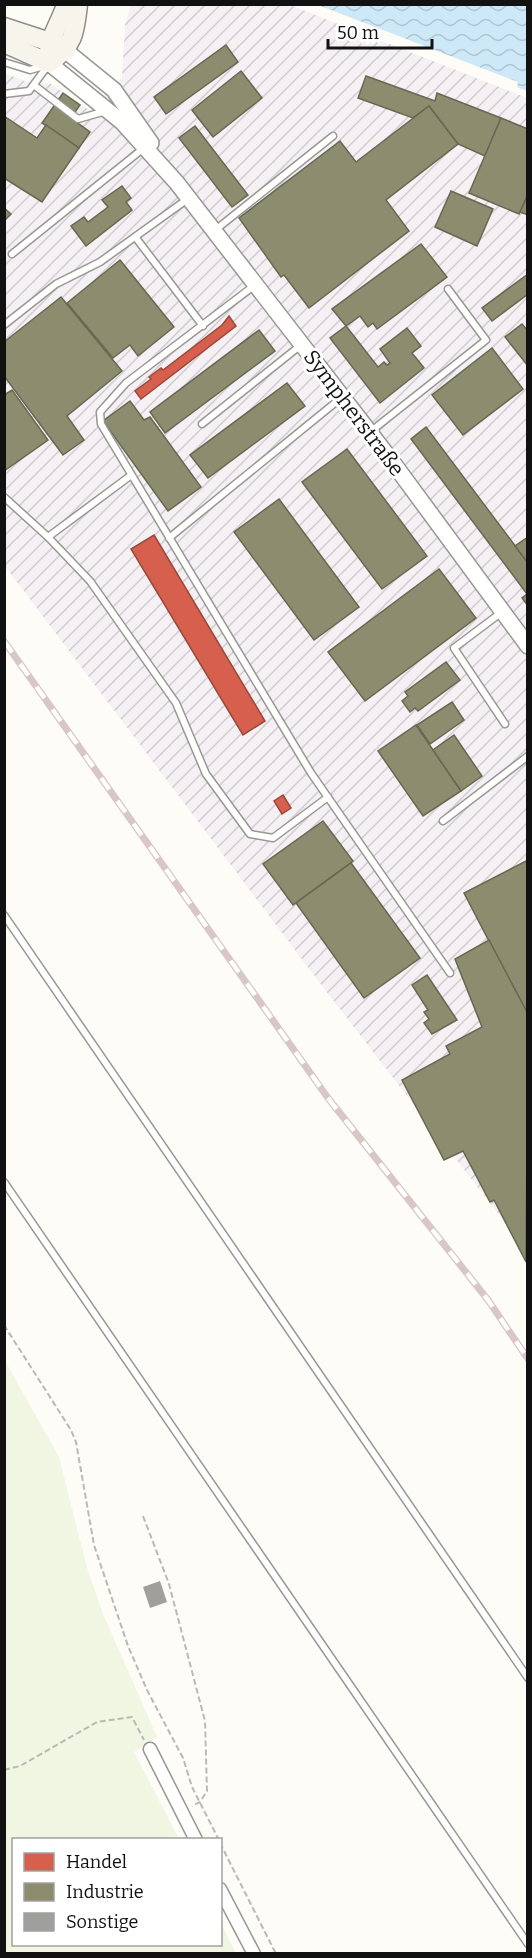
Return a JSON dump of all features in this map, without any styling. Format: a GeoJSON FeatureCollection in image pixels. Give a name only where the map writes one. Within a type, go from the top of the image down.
{"type":"FeatureCollection","features":[{"type":"Feature","properties":{"kind":"main road"},"geometry":{"type":"LineString","coordinates":[[49,63],[50,42],[67,4]]}},
{"type":"Feature","properties":{"kind":"main road"},"geometry":{"type":"LineString","coordinates":[[49,63],[66,51],[75,31],[78,4]]}},
{"type":"Feature","properties":{"kind":"main road"},"geometry":{"type":"LineString","coordinates":[[4,27],[50,42],[66,51]]}},
{"type":"Feature","properties":{"kind":"main road"},"geometry":{"type":"LineString","coordinates":[[4,44],[49,63]]}},
{"type":"Feature","properties":{"kind":"street","name":"Sympherstraße"},"geometry":{"type":"LineString","coordinates":[[66,51],[114,90],[177,183]]}},
{"type":"Feature","properties":{"kind":"street","name":"Sympherstraße"},"geometry":{"type":"LineString","coordinates":[[49,63],[108,110],[177,183],[370,433],[528,646]]}},
{"type":"Feature","properties":{"kind":"street"},"geometry":{"type":"LineString","coordinates":[[150,1749],[195,1838]]}},
{"type":"Feature","properties":{"kind":"street"},"geometry":{"type":"LineString","coordinates":[[222,1892],[254,1953]]}},
{"type":"Feature","properties":{"kind":"lane"},"geometry":{"type":"LineString","coordinates":[[4,62],[30,70],[41,69],[49,63]]}},
{"type":"Feature","properties":{"kind":"lane"},"geometry":{"type":"LineString","coordinates":[[4,94],[29,91],[35,86],[49,63]]}},
{"type":"Feature","properties":{"kind":"lane"},"geometry":{"type":"LineString","coordinates":[[35,86],[78,119],[108,110]]}},
{"type":"Feature","properties":{"kind":"lane"},"geometry":{"type":"LineString","coordinates":[[214,231],[333,136]]}},
{"type":"Feature","properties":{"kind":"lane"},"geometry":{"type":"LineString","coordinates":[[12,254],[145,147]]}},
{"type":"Feature","properties":{"kind":"lane"},"geometry":{"type":"LineString","coordinates":[[4,325],[56,284],[100,262],[189,198]]}},
{"type":"Feature","properties":{"kind":"lane"},"geometry":{"type":"LineString","coordinates":[[136,238],[203,326]]}},
{"type":"Feature","properties":{"kind":"lane"},"geometry":{"type":"LineString","coordinates":[[256,285],[126,383],[100,412],[100,424],[270,708],[328,797],[450,973]]}},
{"type":"Feature","properties":{"kind":"lane"},"geometry":{"type":"LineString","coordinates":[[370,433],[486,340],[448,289]]}},
{"type":"Feature","properties":{"kind":"lane"},"geometry":{"type":"LineString","coordinates":[[202,424],[302,344]]}},
{"type":"Feature","properties":{"kind":"lane"},"geometry":{"type":"LineString","coordinates":[[169,538],[342,397]]}},
{"type":"Feature","properties":{"kind":"lane"},"geometry":{"type":"LineString","coordinates":[[48,537],[130,476]]}},
{"type":"Feature","properties":{"kind":"lane"},"geometry":{"type":"LineString","coordinates":[[4,497],[48,537],[90,581],[176,703],[206,774],[250,834],[273,838],[328,797]]}},
{"type":"Feature","properties":{"kind":"lane"},"geometry":{"type":"LineString","coordinates":[[503,612],[454,648],[505,724]]}},
{"type":"Feature","properties":{"kind":"lane"},"geometry":{"type":"LineString","coordinates":[[443,821],[528,756]]}},
{"type":"Feature","properties":{"kind":"lane"},"geometry":{"type":"LineString","coordinates":[[4,915],[528,1678]]}},
{"type":"Feature","properties":{"kind":"lane"},"geometry":{"type":"LineString","coordinates":[[4,1182],[528,1944]]}},
{"type":"Feature","properties":{"kind":"path"},"geometry":{"type":"LineString","coordinates":[[4,1325],[71,1430],[76,1442],[90,1527],[104,1579],[137,1668],[183,1758],[200,1802],[218,1838]]}},
{"type":"Feature","properties":{"kind":"path"},"geometry":{"type":"LineString","coordinates":[[143,1516],[170,1584],[206,1721],[208,1784],[207,1791],[200,1802]]}},
{"type":"Feature","properties":{"kind":"path"},"geometry":{"type":"LineString","coordinates":[[4,1770],[20,1766],[97,1722],[132,1717],[150,1749]]}},
{"type":"Feature","properties":{"kind":"path"},"geometry":{"type":"LineString","coordinates":[[222,1847],[276,1953]]}},
{"type":"Feature","properties":{"kind":"shaded area"},"geometry":{"type":"Polygon","coordinates":[[[131,5],[290,5],[527,98],[527,1251],[326,991],[5,566],[5,73],[27,82],[51,84],[89,110],[122,77],[125,25],[131,5]]]}},
{"type":"Feature","properties":{"kind":"green space"},"geometry":{"type":"Polygon","coordinates":[[[5,1361],[59,1457],[87,1568],[103,1614],[157,1737],[134,1752],[178,1838],[12,1838],[12,1946],[222,1946],[222,1925],[236,1953],[5,1953],[5,1361]]]}},
{"type":"Feature","properties":{"kind":"water"},"geometry":{"type":"Polygon","coordinates":[[[318,5],[527,5],[527,91],[517,87],[518,82],[318,5]]]}},
{"type":"Feature","properties":{"kind":"building: Handel"},"geometry":{"type":"Polygon","coordinates":[[[229,316],[236,326],[141,399],[135,391],[151,379],[149,377],[161,368],[163,370],[222,325],[229,316]]]}},
{"type":"Feature","properties":{"kind":"building: Handel"},"geometry":{"type":"Polygon","coordinates":[[[154,535],[265,721],[243,735],[131,549],[154,535]]]}},
{"type":"Feature","properties":{"kind":"building: Handel"},"geometry":{"type":"Polygon","coordinates":[[[283,795],[291,808],[282,814],[274,801],[283,795]]]}},
{"type":"Feature","properties":{"kind":"building: Industrie"},"geometry":{"type":"Polygon","coordinates":[[[226,45],[238,62],[166,114],[154,97],[226,45]]]}},
{"type":"Feature","properties":{"kind":"building: Industrie"},"geometry":{"type":"Polygon","coordinates":[[[241,71],[262,98],[213,137],[192,110],[241,71]]]}},
{"type":"Feature","properties":{"kind":"building: Industrie"},"geometry":{"type":"Polygon","coordinates":[[[366,76],[435,101],[437,93],[501,118],[485,156],[458,144],[429,106],[413,118],[358,98],[366,76]]]}},
{"type":"Feature","properties":{"kind":"building: Industrie"},"geometry":{"type":"Polygon","coordinates":[[[63,93],[80,105],[71,118],[90,132],[79,148],[42,123],[63,93]]]}},
{"type":"Feature","properties":{"kind":"building: Industrie"},"geometry":{"type":"Polygon","coordinates":[[[429,106],[458,144],[386,200],[409,231],[309,308],[284,275],[281,277],[239,218],[340,141],[356,162],[429,106]]]}},
{"type":"Feature","properties":{"kind":"building: Industrie"},"geometry":{"type":"Polygon","coordinates":[[[4,116],[37,138],[46,125],[79,148],[42,202],[4,178],[4,116]]]}},
{"type":"Feature","properties":{"kind":"building: Industrie"},"geometry":{"type":"Polygon","coordinates":[[[501,118],[528,129],[528,194],[519,214],[469,193],[501,118]]]}},
{"type":"Feature","properties":{"kind":"building: Industrie"},"geometry":{"type":"Polygon","coordinates":[[[195,126],[248,195],[232,207],[179,138],[195,126]]]}},
{"type":"Feature","properties":{"kind":"building: Industrie"},"geometry":{"type":"Polygon","coordinates":[[[122,186],[131,198],[126,202],[132,210],[86,246],[71,226],[84,217],[88,222],[108,207],[102,200],[122,186]]]}},
{"type":"Feature","properties":{"kind":"building: Industrie"},"geometry":{"type":"Polygon","coordinates":[[[451,191],[493,209],[477,246],[435,227],[451,191]]]}},
{"type":"Feature","properties":{"kind":"building: Industrie"},"geometry":{"type":"Polygon","coordinates":[[[528,195],[528,215],[520,212],[528,195]]]}},
{"type":"Feature","properties":{"kind":"building: Industrie"},"geometry":{"type":"Polygon","coordinates":[[[4,208],[11,214],[4,221],[4,208]]]}},
{"type":"Feature","properties":{"kind":"building: Industrie"},"geometry":{"type":"Polygon","coordinates":[[[421,244],[447,277],[377,329],[373,323],[368,327],[360,316],[346,326],[332,309],[421,244]]]}},
{"type":"Feature","properties":{"kind":"building: Industrie"},"geometry":{"type":"Polygon","coordinates":[[[120,260],[174,327],[138,356],[130,345],[113,358],[67,303],[120,260]]]}},
{"type":"Feature","properties":{"kind":"building: Industrie"},"geometry":{"type":"Polygon","coordinates":[[[528,274],[528,294],[492,321],[482,308],[528,274]]]}},
{"type":"Feature","properties":{"kind":"building: Industrie"},"geometry":{"type":"Polygon","coordinates":[[[61,297],[122,371],[67,416],[84,440],[63,455],[4,376],[4,342],[61,297]]]}},
{"type":"Feature","properties":{"kind":"building: Industrie"},"geometry":{"type":"Polygon","coordinates":[[[522,324],[528,331],[528,366],[505,337],[522,324]]]}},
{"type":"Feature","properties":{"kind":"building: Industrie"},"geometry":{"type":"Polygon","coordinates":[[[346,326],[378,367],[384,362],[387,365],[390,363],[380,349],[407,328],[421,346],[412,353],[424,368],[380,403],[330,338],[346,326]]]}},
{"type":"Feature","properties":{"kind":"building: Industrie"},"geometry":{"type":"Polygon","coordinates":[[[259,330],[275,351],[165,433],[150,412],[259,330]]]}},
{"type":"Feature","properties":{"kind":"building: Industrie"},"geometry":{"type":"Polygon","coordinates":[[[492,348],[523,389],[463,435],[432,395],[492,348]]]}},
{"type":"Feature","properties":{"kind":"building: Industrie"},"geometry":{"type":"Polygon","coordinates":[[[287,383],[305,406],[208,478],[190,455],[287,383]]]}},
{"type":"Feature","properties":{"kind":"building: Industrie"},"geometry":{"type":"Polygon","coordinates":[[[12,390],[48,440],[4,471],[4,395],[12,390]]]}},
{"type":"Feature","properties":{"kind":"building: Industrie"},"geometry":{"type":"Polygon","coordinates":[[[130,401],[144,420],[150,417],[201,487],[168,511],[103,421],[130,401]]]}},
{"type":"Feature","properties":{"kind":"building: Industrie"},"geometry":{"type":"Polygon","coordinates":[[[426,427],[528,563],[527,594],[411,439],[426,427]]]}},
{"type":"Feature","properties":{"kind":"building: Industrie"},"geometry":{"type":"Polygon","coordinates":[[[347,449],[427,556],[382,589],[302,482],[347,449]]]}},
{"type":"Feature","properties":{"kind":"building: Industrie"},"geometry":{"type":"Polygon","coordinates":[[[279,499],[359,607],[314,640],[234,532],[279,499]]]}},
{"type":"Feature","properties":{"kind":"building: Industrie"},"geometry":{"type":"Polygon","coordinates":[[[528,537],[528,563],[515,546],[528,537]]]}},
{"type":"Feature","properties":{"kind":"building: Industrie"},"geometry":{"type":"Polygon","coordinates":[[[439,569],[476,618],[365,701],[328,652],[439,569]]]}},
{"type":"Feature","properties":{"kind":"building: Industrie"},"geometry":{"type":"Polygon","coordinates":[[[528,594],[528,606],[522,598],[528,594]]]}},
{"type":"Feature","properties":{"kind":"building: Industrie"},"geometry":{"type":"Polygon","coordinates":[[[446,662],[460,680],[418,711],[415,708],[410,712],[402,701],[408,696],[405,692],[446,662]]]}},
{"type":"Feature","properties":{"kind":"building: Industrie"},"geometry":{"type":"Polygon","coordinates":[[[452,702],[464,720],[430,744],[417,725],[452,702]]]}},
{"type":"Feature","properties":{"kind":"building: Industrie"},"geometry":{"type":"Polygon","coordinates":[[[416,725],[461,791],[423,816],[378,751],[416,725]]]}},
{"type":"Feature","properties":{"kind":"building: Industrie"},"geometry":{"type":"Polygon","coordinates":[[[454,735],[482,776],[461,791],[433,750],[454,735]]]}},
{"type":"Feature","properties":{"kind":"building: Industrie"},"geometry":{"type":"Polygon","coordinates":[[[323,821],[353,861],[293,905],[263,864],[323,821]]]}},
{"type":"Feature","properties":{"kind":"building: Industrie"},"geometry":{"type":"Polygon","coordinates":[[[528,860],[528,1014],[527,1014],[464,893],[528,860]]]}},
{"type":"Feature","properties":{"kind":"building: Industrie"},"geometry":{"type":"Polygon","coordinates":[[[351,863],[420,958],[364,998],[296,903],[351,863]]]}},
{"type":"Feature","properties":{"kind":"building: Industrie"},"geometry":{"type":"Polygon","coordinates":[[[489,940],[528,1014],[526,1262],[494,1200],[490,1202],[463,1151],[444,1160],[402,1080],[450,1054],[446,1046],[482,1027],[455,959],[489,940]]]}},
{"type":"Feature","properties":{"kind":"building: Industrie"},"geometry":{"type":"Polygon","coordinates":[[[427,975],[457,1020],[432,1034],[424,1023],[429,1019],[424,1012],[428,1010],[412,985],[427,975]]]}},
{"type":"Feature","properties":{"kind":"building: Sonstige"},"geometry":{"type":"Polygon","coordinates":[[[160,1581],[167,1602],[150,1608],[143,1587],[160,1581]]]}},
{"type":"Feature","properties":{"kind":"railway"},"geometry":{"type":"LineString","coordinates":[[4,641],[328,1098],[488,1300],[528,1359]]}}]}
